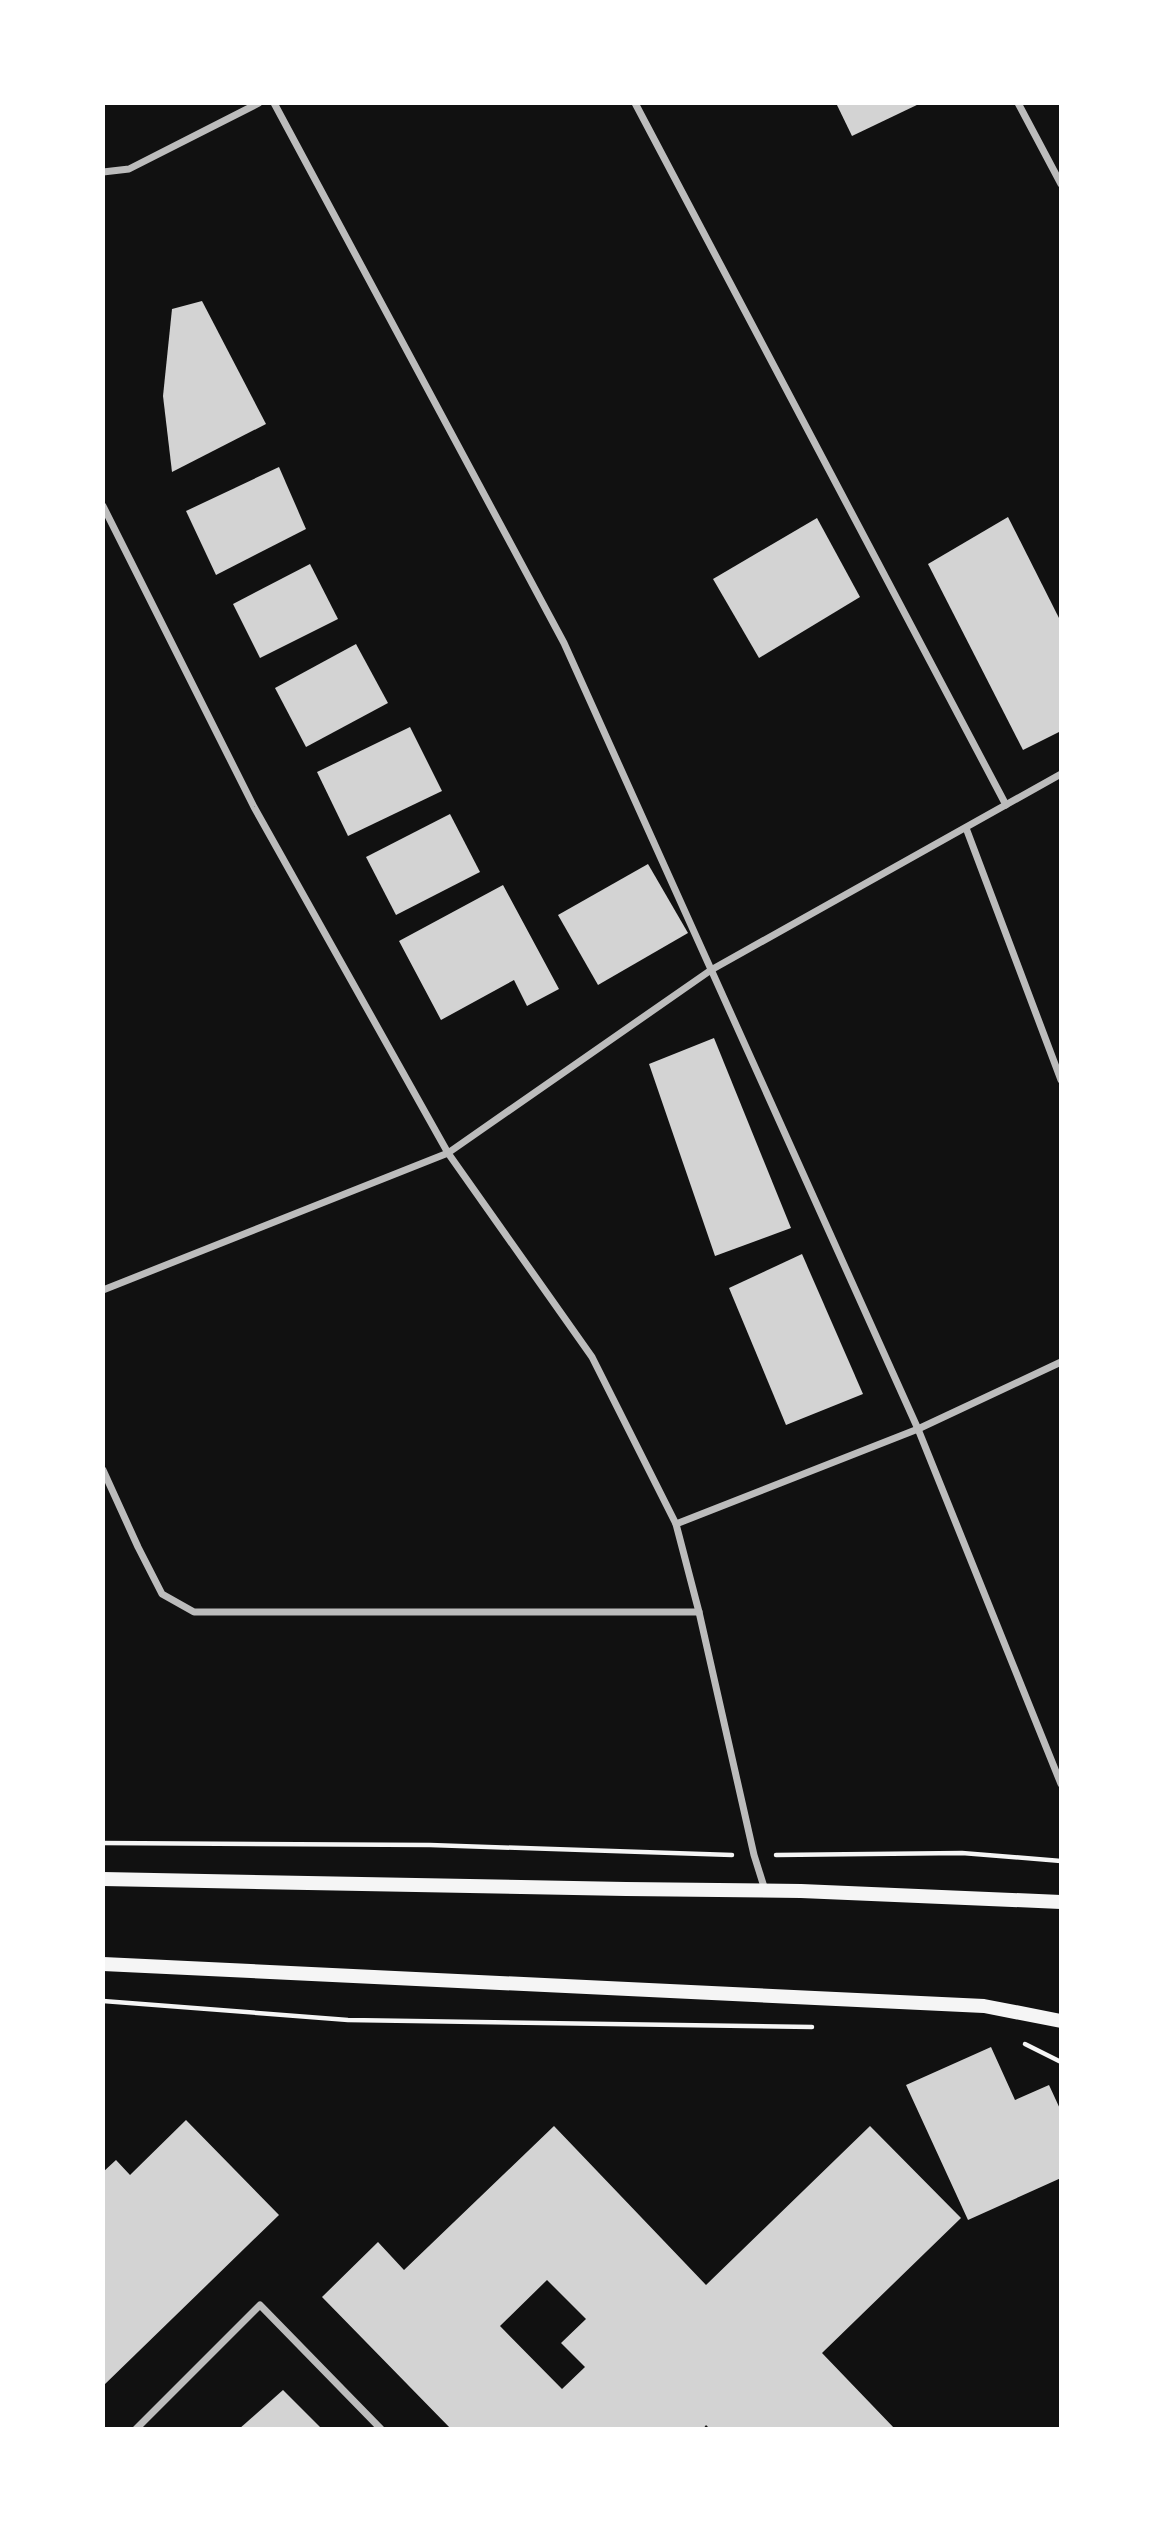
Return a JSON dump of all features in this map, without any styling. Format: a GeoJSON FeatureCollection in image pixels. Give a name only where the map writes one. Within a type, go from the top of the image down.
{"type":"FeatureCollection","features":[{"type":"Feature","properties":{"kind":"main road"},"geometry":{"type":"LineString","coordinates":[[103,1879],[765,1890],[1061,1902]]}},
{"type":"Feature","properties":{"kind":"main road"},"geometry":{"type":"LineString","coordinates":[[103,1965],[984,2006],[1061,2021]]}},
{"type":"Feature","properties":{"kind":"street"},"geometry":{"type":"LineString","coordinates":[[103,172],[129,169],[259,103]]}},
{"type":"Feature","properties":{"kind":"street"},"geometry":{"type":"LineString","coordinates":[[274,103],[564,643],[918,1429],[1061,1784]]}},
{"type":"Feature","properties":{"kind":"street"},"geometry":{"type":"LineString","coordinates":[[635,103],[1006,805]]}},
{"type":"Feature","properties":{"kind":"street"},"geometry":{"type":"LineString","coordinates":[[1018,103],[1061,184]]}},
{"type":"Feature","properties":{"kind":"street"},"geometry":{"type":"LineString","coordinates":[[103,506],[254,807],[448,1153],[592,1357],[676,1524],[699,1612],[754,1855],[765,1890]]}},
{"type":"Feature","properties":{"kind":"street"},"geometry":{"type":"LineString","coordinates":[[103,1290],[448,1153],[711,970],[1061,774]]}},
{"type":"Feature","properties":{"kind":"street"},"geometry":{"type":"LineString","coordinates":[[966,828],[1061,1080]]}},
{"type":"Feature","properties":{"kind":"street"},"geometry":{"type":"LineString","coordinates":[[676,1524],[918,1429],[1061,1362]]}},
{"type":"Feature","properties":{"kind":"street"},"geometry":{"type":"LineString","coordinates":[[103,1470],[162,1594],[194,1612],[699,1612]]}},
{"type":"Feature","properties":{"kind":"street"},"geometry":{"type":"LineString","coordinates":[[136,2429],[260,2305],[381,2429]]}},
{"type":"Feature","properties":{"kind":"path"},"geometry":{"type":"LineString","coordinates":[[103,1843],[430,1845],[754,1855],[962,1853],[1061,1861]]}},
{"type":"Feature","properties":{"kind":"path"},"geometry":{"type":"LineString","coordinates":[[103,2001],[348,2020],[820,2028]]}},
{"type":"Feature","properties":{"kind":"path"},"geometry":{"type":"LineString","coordinates":[[1017,2041],[1061,2062]]}},
{"type":"Feature","properties":{"kind":"building"},"geometry":{"type":"Polygon","coordinates":[[[836,103],[921,103],[852,136],[836,103]]]}},
{"type":"Feature","properties":{"kind":"building"},"geometry":{"type":"Polygon","coordinates":[[[202,301],[266,424],[172,472],[163,396],[172,309],[202,301]]]}},
{"type":"Feature","properties":{"kind":"building"},"geometry":{"type":"Polygon","coordinates":[[[279,467],[306,529],[216,575],[186,511],[279,467]]]}},
{"type":"Feature","properties":{"kind":"building"},"geometry":{"type":"Polygon","coordinates":[[[1008,517],[1061,622],[1061,731],[1023,750],[928,564],[1008,517]]]}},
{"type":"Feature","properties":{"kind":"building"},"geometry":{"type":"Polygon","coordinates":[[[817,518],[860,597],[759,658],[713,579],[817,518]]]}},
{"type":"Feature","properties":{"kind":"building"},"geometry":{"type":"Polygon","coordinates":[[[310,564],[338,619],[260,658],[233,604],[310,564]]]}},
{"type":"Feature","properties":{"kind":"building"},"geometry":{"type":"Polygon","coordinates":[[[356,644],[388,703],[306,747],[275,688],[356,644]]]}},
{"type":"Feature","properties":{"kind":"building"},"geometry":{"type":"Polygon","coordinates":[[[410,727],[442,791],[348,836],[317,772],[410,727]]]}},
{"type":"Feature","properties":{"kind":"building"},"geometry":{"type":"Polygon","coordinates":[[[450,814],[480,872],[396,915],[366,857],[450,814]]]}},
{"type":"Feature","properties":{"kind":"building"},"geometry":{"type":"Polygon","coordinates":[[[648,864],[688,933],[598,985],[558,915],[648,864]]]}},
{"type":"Feature","properties":{"kind":"building"},"geometry":{"type":"Polygon","coordinates":[[[503,885],[559,989],[527,1006],[514,980],[441,1020],[399,941],[503,885]]]}},
{"type":"Feature","properties":{"kind":"building"},"geometry":{"type":"Polygon","coordinates":[[[714,1038],[791,1228],[715,1256],[649,1064],[714,1038]]]}},
{"type":"Feature","properties":{"kind":"building"},"geometry":{"type":"Polygon","coordinates":[[[802,1254],[863,1394],[786,1425],[729,1288],[802,1254]]]}},
{"type":"Feature","properties":{"kind":"building"},"geometry":{"type":"Polygon","coordinates":[[[991,2047],[1015,2100],[1049,2085],[1061,2111],[1061,2178],[968,2220],[906,2085],[991,2047]]]}},
{"type":"Feature","properties":{"kind":"building"},"geometry":{"type":"Polygon","coordinates":[[[186,2120],[279,2215],[103,2386],[103,2172],[116,2160],[130,2175],[186,2120]]]}},
{"type":"Feature","properties":{"kind":"building"},"geometry":{"type":"Polygon","coordinates":[[[554,2126],[706,2285],[870,2126],[961,2218],[822,2353],[895,2429],[710,2429],[706,2425],[703,2429],[451,2429],[322,2297],[378,2242],[404,2270],[554,2126]],[[547,2280],[500,2326],[562,2389],[585,2367],[561,2343],[586,2319],[547,2280]]]}},
{"type":"Feature","properties":{"kind":"building"},"geometry":{"type":"Polygon","coordinates":[[[283,2390],[322,2429],[239,2429],[283,2390]]]}}]}
